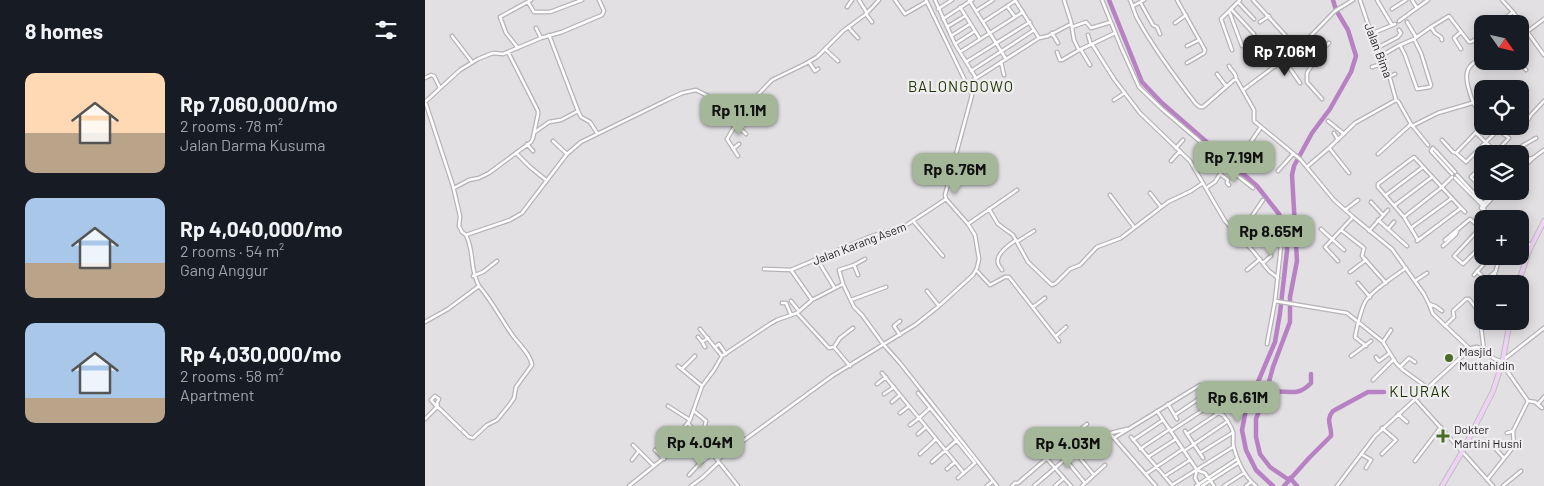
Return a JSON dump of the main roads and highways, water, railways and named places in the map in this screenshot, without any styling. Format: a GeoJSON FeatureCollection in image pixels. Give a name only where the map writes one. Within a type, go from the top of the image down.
{"type":"FeatureCollection","features":[{"type":"Feature","properties":{"kind":"main road"},"geometry":{"type":"LineString","coordinates":[[1521,275],[1531,245],[1544,221]]}},
{"type":"Feature","properties":{"kind":"main road"},"geometry":{"type":"LineString","coordinates":[[1442,486],[1462,452],[1491,394],[1502,363],[1508,330]]}},
{"type":"Feature","properties":{"kind":"waterway"},"geometry":{"type":"LineString","coordinates":[[1109,0],[1142,82],[1162,103],[1257,186],[1279,214],[1287,232],[1287,251],[1275,342],[1246,410],[1242,430],[1246,450],[1256,470],[1273,486]]}},
{"type":"Feature","properties":{"kind":"waterway"},"geometry":{"type":"LineString","coordinates":[[1289,480],[1270,467],[1260,454],[1256,437],[1256,419],[1290,322],[1290,297],[1297,261],[1292,175],[1294,166],[1312,133],[1330,109],[1351,72],[1356,56],[1348,30],[1336,10],[1333,0]]}},
{"type":"Feature","properties":{"kind":"waterway"},"geometry":{"type":"LineString","coordinates":[[1266,393],[1300,391],[1311,383],[1311,374]]}},
{"type":"Feature","properties":{"kind":"waterway"},"geometry":{"type":"LineString","coordinates":[[1284,486],[1331,436],[1329,417],[1333,411],[1368,392],[1384,392]]}},
{"type":"Feature","properties":{"kind":"waterway"},"geometry":{"type":"LineString","coordinates":[[1290,478],[1297,486]]}},
{"type":"Feature","properties":{"kind":"place","name":"Masjid Muttahidin"},"geometry":{"type":"Point","coordinates":[1449,358]}},
{"type":"Feature","properties":{"kind":"place","name":"Dokter Martini Husni"},"geometry":{"type":"Point","coordinates":[1443,436]}},
{"type":"Feature","properties":{"kind":"district","name":"BALONGDOWO"},"geometry":{"type":"Point","coordinates":[961,86]}},
{"type":"Feature","properties":{"kind":"district","name":"KLURAK"},"geometry":{"type":"Point","coordinates":[1420,391]}}]}
